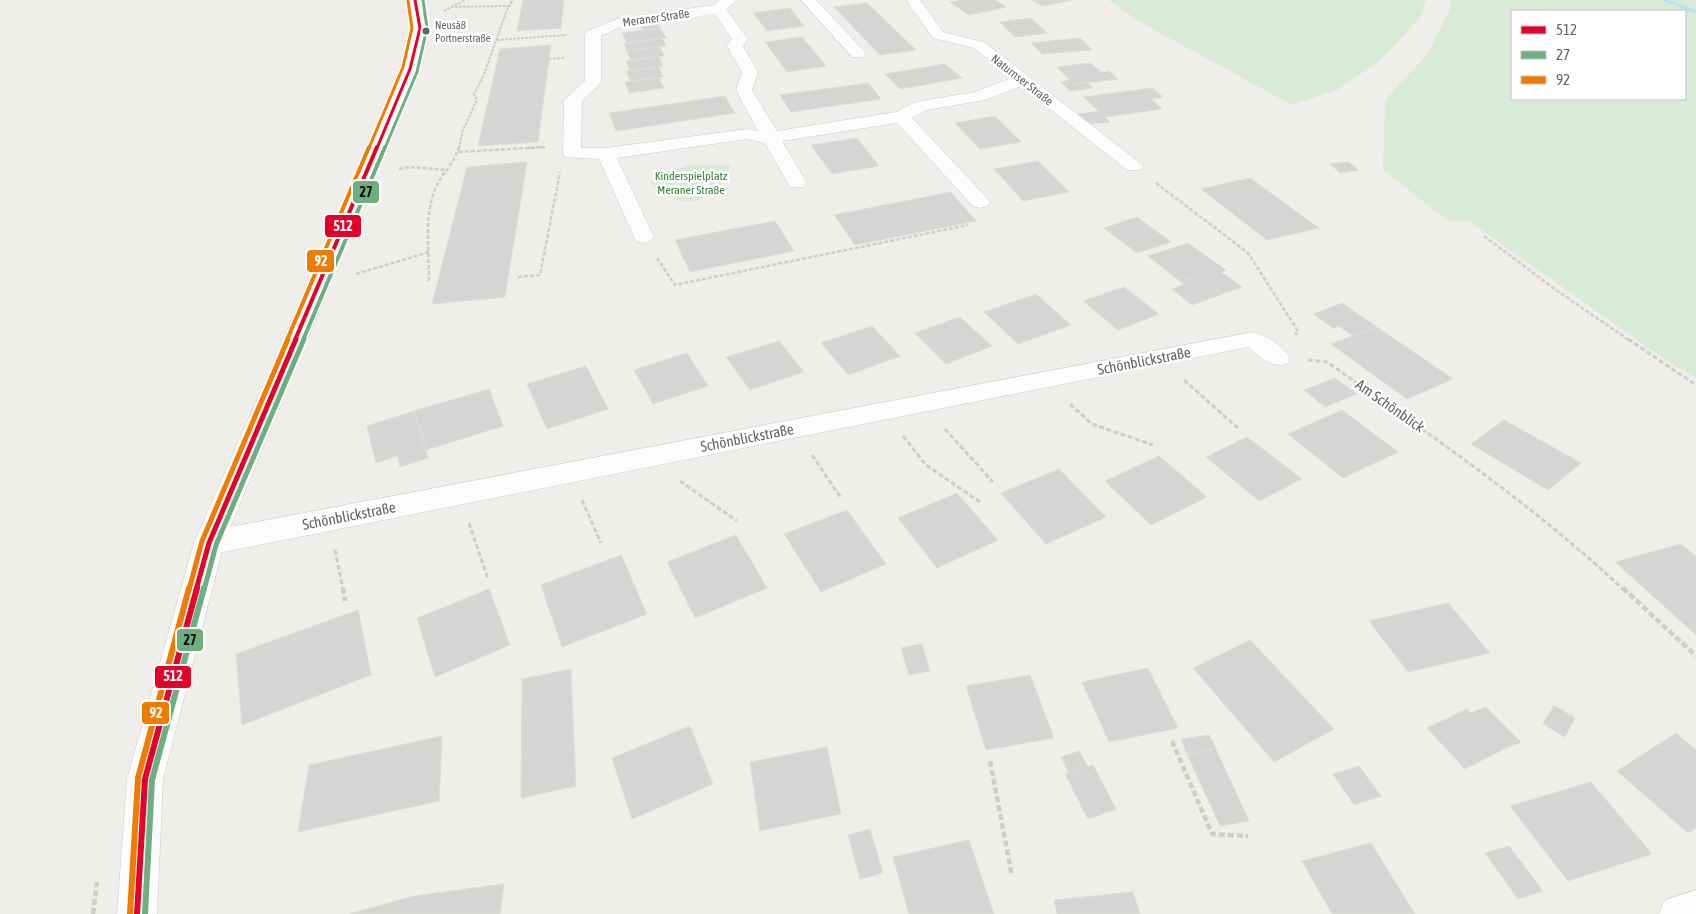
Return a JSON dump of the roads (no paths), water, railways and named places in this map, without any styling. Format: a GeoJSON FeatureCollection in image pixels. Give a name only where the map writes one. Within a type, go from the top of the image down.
{"type":"FeatureCollection","features":[{"type":"Feature","properties":{"kind":"street"},"geometry":{"type":"LineString","coordinates":[[137,914],[146,779],[209,543],[410,69],[420,28],[415,0]]}},
{"type":"Feature","properties":{"kind":"street"},"geometry":{"type":"LineString","coordinates":[[808,0],[858,54]]}},
{"type":"Feature","properties":{"kind":"street","name":"Naturnser Straße"},"geometry":{"type":"LineString","coordinates":[[913,0],[938,35],[979,45],[1134,166]]}},
{"type":"Feature","properties":{"kind":"street"},"geometry":{"type":"LineString","coordinates":[[724,4],[740,39],[735,46],[750,72],[744,90],[769,138],[797,183]]}},
{"type":"Feature","properties":{"kind":"street","name":"Meraner Straße"},"geometry":{"type":"LineString","coordinates":[[606,154],[572,149],[573,100],[594,83],[593,34],[618,23],[724,4]]}},
{"type":"Feature","properties":{"kind":"street"},"geometry":{"type":"LineString","coordinates":[[643,237],[606,154],[747,134],[769,138],[901,117],[921,106],[979,96],[1022,80]]}},
{"type":"Feature","properties":{"kind":"street"},"geometry":{"type":"LineString","coordinates":[[901,117],[980,202]]}},
{"type":"Feature","properties":{"kind":"street","name":"Schönblickstraße"},"geometry":{"type":"LineString","coordinates":[[209,543],[1253,339],[1278,358]]}},
{"type":"Feature","properties":{"kind":"street"},"geometry":{"type":"LineString","coordinates":[[1680,914],[1696,910]]}},
{"type":"Feature","properties":{"kind":"waterway"},"geometry":{"type":"LineString","coordinates":[[1664,0],[1696,12]]}},
{"type":"Feature","properties":{"kind":"place","name":"Neusäß Portnerstraße"},"geometry":{"type":"Point","coordinates":[426,31]}},
{"type":"Feature","properties":{"kind":"park label","name":"Kinderspielplatz Meraner Straße"},"geometry":{"type":"Point","coordinates":[691,183]}}]}
